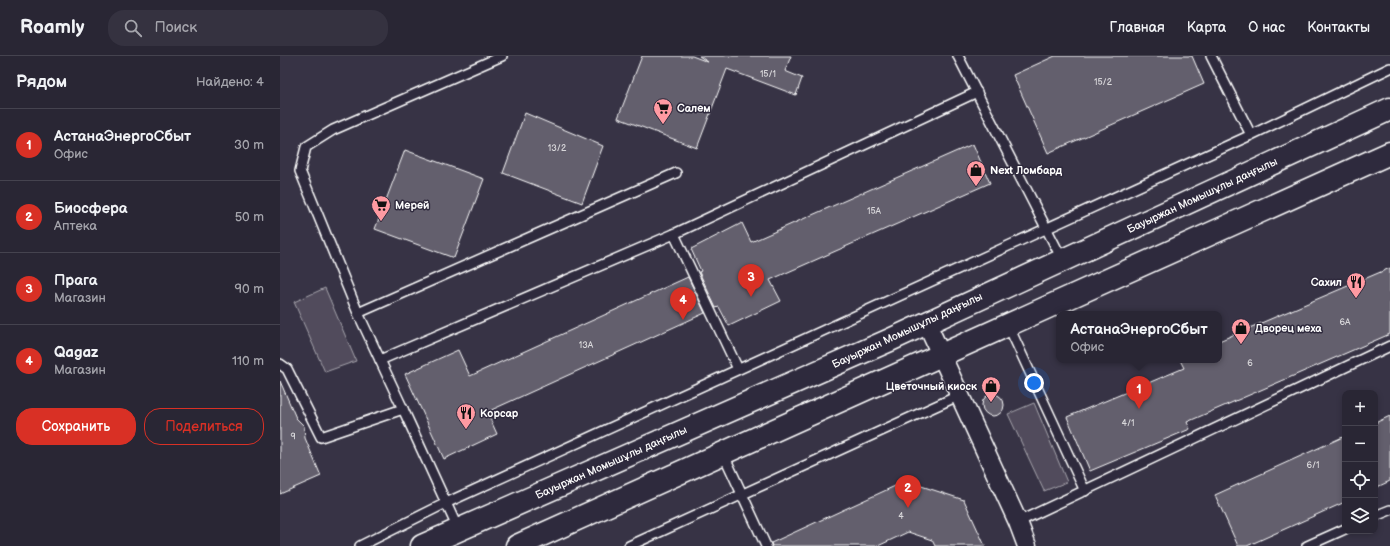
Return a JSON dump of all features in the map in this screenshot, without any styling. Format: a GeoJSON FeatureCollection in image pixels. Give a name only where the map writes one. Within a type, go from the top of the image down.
{"type":"FeatureCollection","features":[{"type":"Feature","properties":{"kind":"main road","name":"Бауыржан Момышұлы даңғылы"},"geometry":{"type":"LineString","coordinates":[[422,546],[926,322],[1390,109]]}},
{"type":"Feature","properties":{"kind":"main road"},"geometry":{"type":"LineString","coordinates":[[517,546],[1390,153]]}},
{"type":"Feature","properties":{"kind":"street"},"geometry":{"type":"LineString","coordinates":[[926,322],[1018,522],[1027,546]]}},
{"type":"Feature","properties":{"kind":"lane"},"geometry":{"type":"LineString","coordinates":[[458,530],[358,313],[300,171],[306,147],[333,130],[502,56]]}},
{"type":"Feature","properties":{"kind":"lane"},"geometry":{"type":"LineString","coordinates":[[958,56],[1062,259]]}},
{"type":"Feature","properties":{"kind":"lane"},"geometry":{"type":"LineString","coordinates":[[1211,56],[1251,135]]}},
{"type":"Feature","properties":{"kind":"lane"},"geometry":{"type":"LineString","coordinates":[[360,546],[446,503],[1251,135],[1390,68]]}},
{"type":"Feature","properties":{"kind":"lane"},"geometry":{"type":"LineString","coordinates":[[380,360],[674,234],[977,92]]}},
{"type":"Feature","properties":{"kind":"lane"},"geometry":{"type":"LineString","coordinates":[[358,313],[676,172]]}},
{"type":"Feature","properties":{"kind":"lane"},"geometry":{"type":"LineString","coordinates":[[674,234],[738,369]]}},
{"type":"Feature","properties":{"kind":"lane"},"geometry":{"type":"LineString","coordinates":[[1008,325],[1085,490]]}},
{"type":"Feature","properties":{"kind":"lane"},"geometry":{"type":"LineString","coordinates":[[1018,522],[1390,346]]}},
{"type":"Feature","properties":{"kind":"lane"},"geometry":{"type":"LineString","coordinates":[[280,364],[287,369],[320,437],[403,409]]}},
{"type":"Feature","properties":{"kind":"lane"},"geometry":{"type":"LineString","coordinates":[[629,546],[960,395]]}},
{"type":"Feature","properties":{"kind":"lane"},"geometry":{"type":"LineString","coordinates":[[723,453],[766,546]]}},
{"type":"Feature","properties":{"kind":"lane"},"geometry":{"type":"LineString","coordinates":[[1378,515],[1390,510]]}},
{"type":"Feature","properties":{"kind":"lane"},"geometry":{"type":"LineString","coordinates":[[1307,546],[1342,530]]}},
{"type":"Feature","properties":{"kind":"shaded area"},"geometry":{"type":"Polygon","coordinates":[[[325,288],[356,361],[325,372],[294,302],[325,288]]]}},
{"type":"Feature","properties":{"kind":"shaded area"},"geometry":{"type":"Polygon","coordinates":[[[1034,403],[1067,482],[1044,491],[1008,414],[1034,403]]]}},
{"type":"Feature","properties":{"kind":"building"},"geometry":{"type":"Polygon","coordinates":[[[642,56],[692,56],[708,62],[699,56],[791,56],[785,71],[802,78],[796,95],[727,69],[697,148],[618,118],[642,56]]]}},
{"type":"Feature","properties":{"kind":"building"},"geometry":{"type":"Polygon","coordinates":[[[1055,56],[1192,56],[1204,84],[1048,153],[1013,75],[1055,56]]]}},
{"type":"Feature","properties":{"kind":"building"},"geometry":{"type":"Polygon","coordinates":[[[525,113],[603,146],[582,203],[503,173],[525,113]]]}},
{"type":"Feature","properties":{"kind":"building"},"geometry":{"type":"Polygon","coordinates":[[[973,144],[990,183],[770,280],[781,301],[729,326],[719,307],[716,308],[699,272],[701,271],[691,249],[742,223],[751,242],[973,144]]]}},
{"type":"Feature","properties":{"kind":"building"},"geometry":{"type":"Polygon","coordinates":[[[405,150],[484,179],[454,258],[375,229],[405,150]]]}},
{"type":"Feature","properties":{"kind":"building"},"geometry":{"type":"Polygon","coordinates":[[[1390,268],[1390,334],[1187,422],[1190,429],[1090,471],[1067,417],[1184,368],[1182,363],[1222,363],[1222,340],[1390,268]]]}},
{"type":"Feature","properties":{"kind":"building"},"geometry":{"type":"Polygon","coordinates":[[[688,277],[705,313],[487,412],[497,434],[444,459],[405,374],[458,350],[470,376],[688,277]]]}},
{"type":"Feature","properties":{"kind":"building"},"geometry":{"type":"Polygon","coordinates":[[[280,381],[296,418],[304,426],[305,438],[321,476],[280,494],[280,381]]]}},
{"type":"Feature","properties":{"kind":"building"},"geometry":{"type":"Polygon","coordinates":[[[989,394],[997,394],[1004,401],[1004,409],[997,416],[989,416],[982,409],[982,401],[989,394]]]}},
{"type":"Feature","properties":{"kind":"building"},"geometry":{"type":"Polygon","coordinates":[[[1390,416],[1390,481],[1378,487],[1378,426],[1378,422],[1390,416]]]}},
{"type":"Feature","properties":{"kind":"building"},"geometry":{"type":"Polygon","coordinates":[[[1342,437],[1342,503],[1247,546],[1238,546],[1215,495],[1342,437]]]}},
{"type":"Feature","properties":{"kind":"building"},"geometry":{"type":"Polygon","coordinates":[[[906,481],[964,500],[985,546],[935,546],[932,540],[908,532],[878,546],[772,546],[771,543],[906,481]]]}},
{"type":"Feature","properties":{"kind":"place","name":"Салем"},"geometry":{"type":"Point","coordinates":[663,125]}},
{"type":"Feature","properties":{"kind":"place","name":"Next Ломбард"},"geometry":{"type":"Point","coordinates":[976,187]}},
{"type":"Feature","properties":{"kind":"place","name":"Мерей"},"geometry":{"type":"Point","coordinates":[381,222]}},
{"type":"Feature","properties":{"kind":"place","name":"Прага"},"geometry":{"type":"Point","coordinates":[751,297]}},
{"type":"Feature","properties":{"kind":"place","name":"Сахил"},"geometry":{"type":"Point","coordinates":[1356,299]}},
{"type":"Feature","properties":{"kind":"place","name":"Qagaz"},"geometry":{"type":"Point","coordinates":[683,320]}},
{"type":"Feature","properties":{"kind":"place","name":"Дворец меха"},"geometry":{"type":"Point","coordinates":[1241,345]}},
{"type":"Feature","properties":{"kind":"place","name":"Цветочный киоск"},"geometry":{"type":"Point","coordinates":[991,403]}},
{"type":"Feature","properties":{"kind":"place","name":"АстанаЭнергоСбыт"},"geometry":{"type":"Point","coordinates":[1139,409]}},
{"type":"Feature","properties":{"kind":"place","name":"Корсар"},"geometry":{"type":"Point","coordinates":[466,430]}},
{"type":"Feature","properties":{"kind":"place","name":"Биосфера"},"geometry":{"type":"Point","coordinates":[908,508]}}]}
